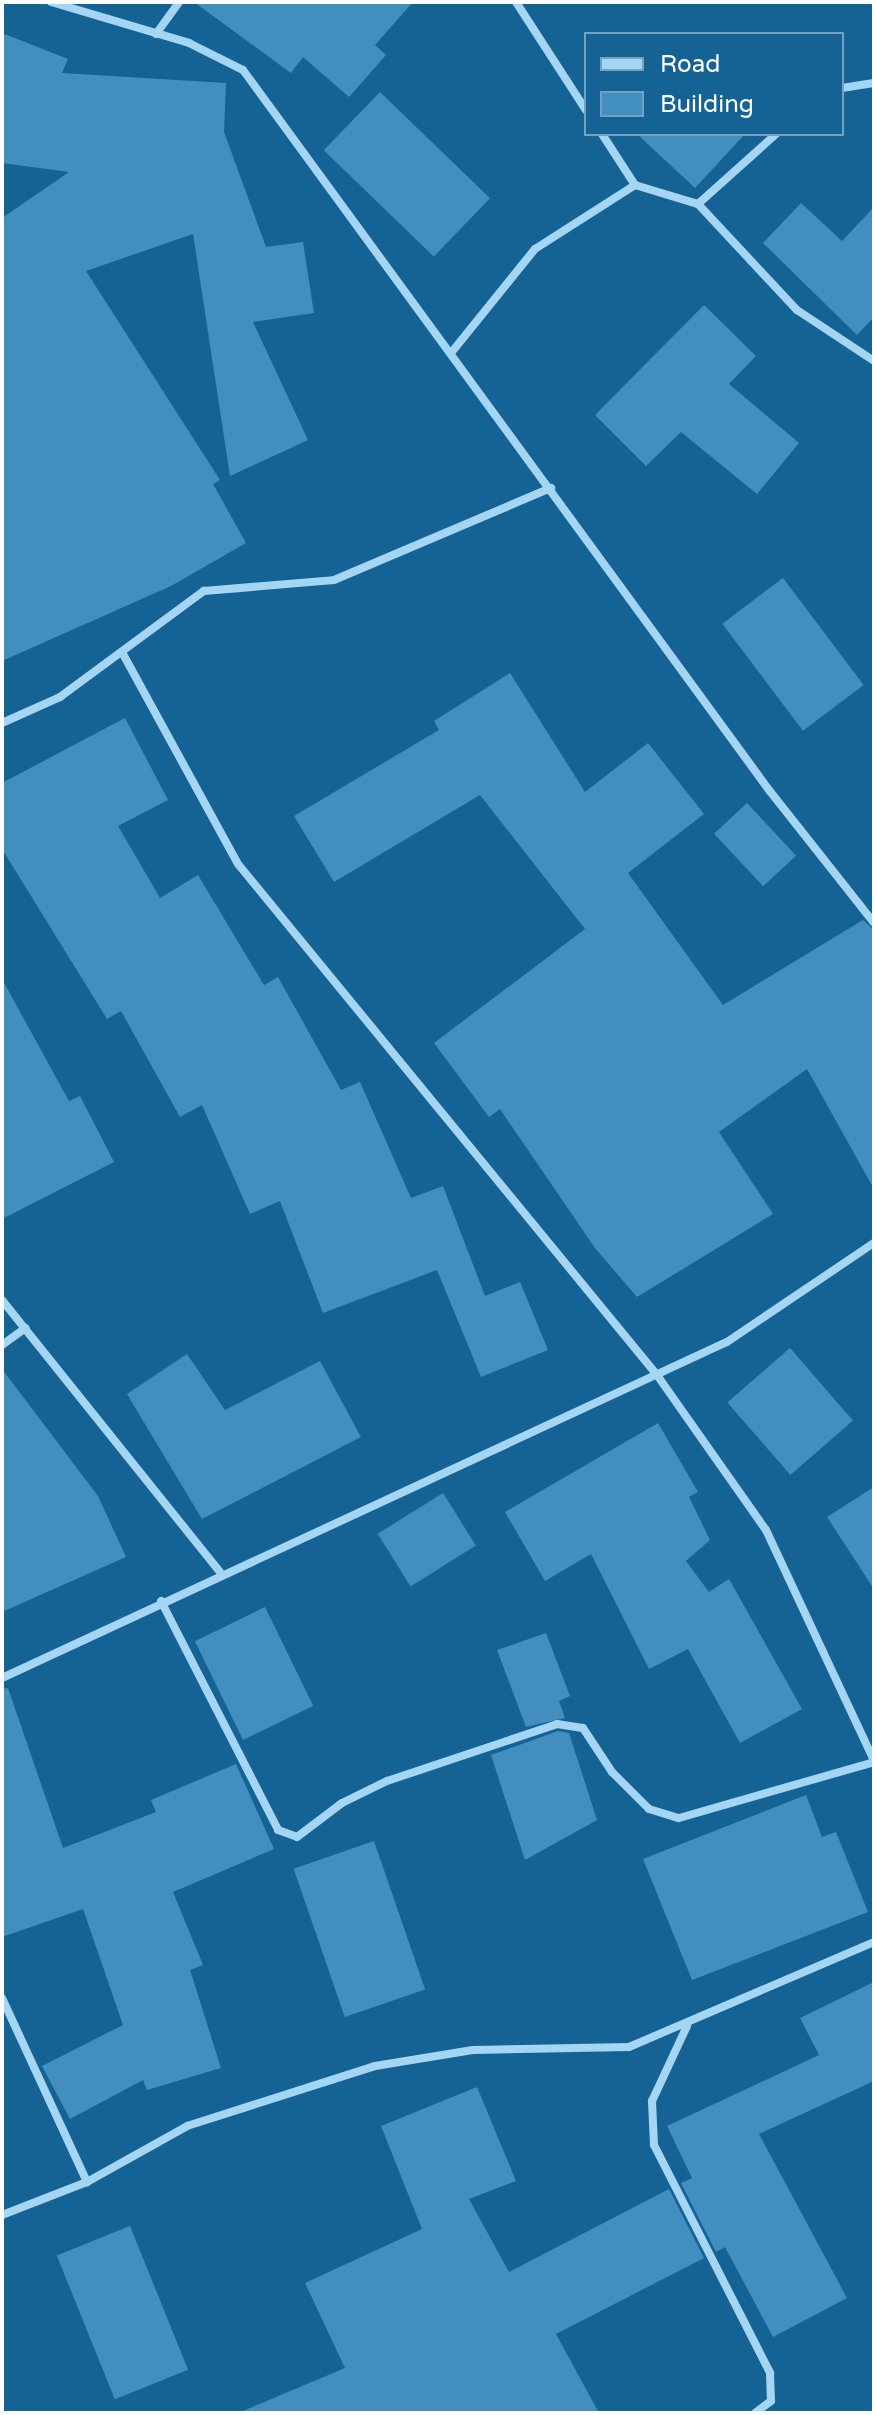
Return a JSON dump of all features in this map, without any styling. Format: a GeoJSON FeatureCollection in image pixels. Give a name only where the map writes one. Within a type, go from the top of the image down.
{"type":"FeatureCollection","features":[{"type":"Feature","properties":{"kind":"street"},"geometry":{"type":"LineString","coordinates":[[51,2],[156,34],[243,70],[874,923]]}},
{"type":"Feature","properties":{"kind":"street"},"geometry":{"type":"LineString","coordinates":[[156,34],[179,2]]}},
{"type":"Feature","properties":{"kind":"street"},"geometry":{"type":"LineString","coordinates":[[516,2],[584,107]]}},
{"type":"Feature","properties":{"kind":"street"},"geometry":{"type":"LineString","coordinates":[[844,88],[874,83]]}},
{"type":"Feature","properties":{"kind":"street"},"geometry":{"type":"LineString","coordinates":[[603,136],[635,185],[698,204],[797,310],[874,361]]}},
{"type":"Feature","properties":{"kind":"street"},"geometry":{"type":"LineString","coordinates":[[698,204],[774,136]]}},
{"type":"Feature","properties":{"kind":"street"},"geometry":{"type":"LineString","coordinates":[[451,353],[535,249],[635,185]]}},
{"type":"Feature","properties":{"kind":"street"},"geometry":{"type":"LineString","coordinates":[[2,723],[60,697],[123,654],[204,591],[334,580],[551,488]]}},
{"type":"Feature","properties":{"kind":"street"},"geometry":{"type":"LineString","coordinates":[[123,654],[238,864],[657,1375],[766,1530],[874,1762],[679,1818],[649,1809],[612,1772],[583,1728],[557,1724],[387,1781],[342,1803],[297,1837],[278,1830],[161,1601]]}},
{"type":"Feature","properties":{"kind":"street"},"geometry":{"type":"LineString","coordinates":[[2,1678],[220,1572],[727,1342],[874,1243]]}},
{"type":"Feature","properties":{"kind":"street"},"geometry":{"type":"LineString","coordinates":[[2,1300],[220,1572]]}},
{"type":"Feature","properties":{"kind":"street"},"geometry":{"type":"LineString","coordinates":[[2,1345],[25,1328]]}},
{"type":"Feature","properties":{"kind":"street"},"geometry":{"type":"LineString","coordinates":[[2,2215],[87,2182],[187,2126],[375,2066],[473,2050],[629,2047],[687,2026],[874,1942]]}},
{"type":"Feature","properties":{"kind":"street"},"geometry":{"type":"LineString","coordinates":[[2,1998],[87,2182]]}},
{"type":"Feature","properties":{"kind":"street"},"geometry":{"type":"LineString","coordinates":[[687,2026],[652,2101],[654,2145],[770,2373],[771,2401],[755,2413]]}},
{"type":"Feature","properties":{"kind":"building"},"geometry":{"type":"Polygon","coordinates":[[[194,2],[413,2],[375,45],[386,55],[349,97],[303,57],[291,73],[194,2]]]}},
{"type":"Feature","properties":{"kind":"building"},"geometry":{"type":"Polygon","coordinates":[[[2,33],[68,59],[62,73],[226,83],[224,132],[266,247],[303,242],[314,313],[253,322],[308,440],[230,476],[193,234],[86,271],[220,480],[213,484],[246,543],[171,586],[2,661],[2,218],[69,172],[2,163],[2,33]]]}},
{"type":"Feature","properties":{"kind":"building"},"geometry":{"type":"Polygon","coordinates":[[[380,92],[490,198],[434,257],[324,150],[380,92]]]}},
{"type":"Feature","properties":{"kind":"building"},"geometry":{"type":"Polygon","coordinates":[[[639,136],[743,136],[695,188],[639,136]]]}},
{"type":"Feature","properties":{"kind":"building"},"geometry":{"type":"Polygon","coordinates":[[[801,203],[842,241],[874,207],[874,317],[857,335],[763,243],[801,203]]]}},
{"type":"Feature","properties":{"kind":"building"},"geometry":{"type":"Polygon","coordinates":[[[704,305],[756,356],[729,384],[799,443],[757,494],[681,432],[646,466],[595,415],[704,305]]]}},
{"type":"Feature","properties":{"kind":"building"},"geometry":{"type":"Polygon","coordinates":[[[783,578],[864,685],[803,731],[722,624],[783,578]]]}},
{"type":"Feature","properties":{"kind":"building"},"geometry":{"type":"Polygon","coordinates":[[[510,673],[585,792],[648,743],[704,814],[628,873],[723,1005],[863,920],[874,930],[874,1189],[807,1069],[719,1132],[773,1214],[637,1297],[595,1248],[500,1109],[489,1117],[434,1043],[585,929],[480,795],[334,882],[294,816],[439,730],[434,721],[510,673]]]}},
{"type":"Feature","properties":{"kind":"building"},"geometry":{"type":"Polygon","coordinates":[[[125,718],[168,800],[118,826],[160,898],[198,875],[264,985],[278,977],[341,1090],[360,1082],[411,1198],[443,1186],[485,1296],[520,1282],[548,1350],[481,1377],[437,1270],[323,1313],[280,1201],[250,1214],[202,1105],[180,1117],[121,1011],[107,1019],[2,849],[2,783],[125,718]]]}},
{"type":"Feature","properties":{"kind":"building"},"geometry":{"type":"Polygon","coordinates":[[[747,803],[796,856],[763,886],[714,834],[747,803]]]}},
{"type":"Feature","properties":{"kind":"building"},"geometry":{"type":"Polygon","coordinates":[[[2,979],[69,1101],[80,1096],[114,1162],[2,1219],[2,979]]]}},
{"type":"Feature","properties":{"kind":"building"},"geometry":{"type":"Polygon","coordinates":[[[790,1348],[853,1420],[790,1475],[727,1402],[790,1348]]]}},
{"type":"Feature","properties":{"kind":"building"},"geometry":{"type":"Polygon","coordinates":[[[187,1354],[225,1410],[320,1361],[361,1437],[202,1519],[127,1394],[187,1354]]]}},
{"type":"Feature","properties":{"kind":"building"},"geometry":{"type":"Polygon","coordinates":[[[2,1369],[98,1496],[126,1557],[2,1612],[2,1369]]]}},
{"type":"Feature","properties":{"kind":"building"},"geometry":{"type":"Polygon","coordinates":[[[658,1423],[698,1492],[689,1497],[710,1540],[686,1561],[709,1592],[729,1579],[802,1709],[740,1743],[688,1649],[649,1669],[591,1554],[545,1581],[505,1512],[658,1423]]]}},
{"type":"Feature","properties":{"kind":"building"},"geometry":{"type":"Polygon","coordinates":[[[874,1487],[874,1589],[827,1517],[874,1487]]]}},
{"type":"Feature","properties":{"kind":"building"},"geometry":{"type":"Polygon","coordinates":[[[443,1493],[476,1546],[411,1586],[378,1534],[443,1493]]]}},
{"type":"Feature","properties":{"kind":"building"},"geometry":{"type":"Polygon","coordinates":[[[265,1607],[313,1706],[243,1740],[195,1641],[265,1607]]]}},
{"type":"Feature","properties":{"kind":"building"},"geometry":{"type":"Polygon","coordinates":[[[546,1633],[570,1696],[559,1701],[565,1718],[526,1727],[497,1650],[546,1633]]]}},
{"type":"Feature","properties":{"kind":"building"},"geometry":{"type":"Polygon","coordinates":[[[8,1688],[63,1848],[156,1812],[151,1800],[236,1764],[274,1849],[173,1892],[203,1965],[190,1970],[221,2068],[147,2090],[143,2080],[70,2119],[42,2066],[123,2025],[83,1909],[2,1937],[2,1689],[8,1688]]]}},
{"type":"Feature","properties":{"kind":"building"},"geometry":{"type":"Polygon","coordinates":[[[558,1731],[569,1733],[597,1820],[525,1860],[491,1755],[558,1731]]]}},
{"type":"Feature","properties":{"kind":"building"},"geometry":{"type":"Polygon","coordinates":[[[806,1795],[822,1837],[836,1832],[868,1912],[692,1980],[643,1859],[806,1795]]]}},
{"type":"Feature","properties":{"kind":"building"},"geometry":{"type":"Polygon","coordinates":[[[374,1841],[425,1989],[345,2017],[294,1869],[374,1841]]]}},
{"type":"Feature","properties":{"kind":"building"},"geometry":{"type":"Polygon","coordinates":[[[874,1982],[874,2081],[759,2134],[847,2298],[773,2337],[725,2247],[716,2252],[681,2183],[692,2178],[667,2126],[819,2055],[800,2018],[874,1982]]]}},
{"type":"Feature","properties":{"kind":"building"},"geometry":{"type":"Polygon","coordinates":[[[477,2087],[516,2181],[469,2199],[509,2272],[669,2189],[704,2258],[556,2334],[599,2413],[238,2413],[345,2368],[305,2283],[422,2229],[381,2126],[477,2087]]]}},
{"type":"Feature","properties":{"kind":"building"},"geometry":{"type":"Polygon","coordinates":[[[130,2226],[188,2370],[115,2399],[57,2256],[130,2226]]]}}]}
